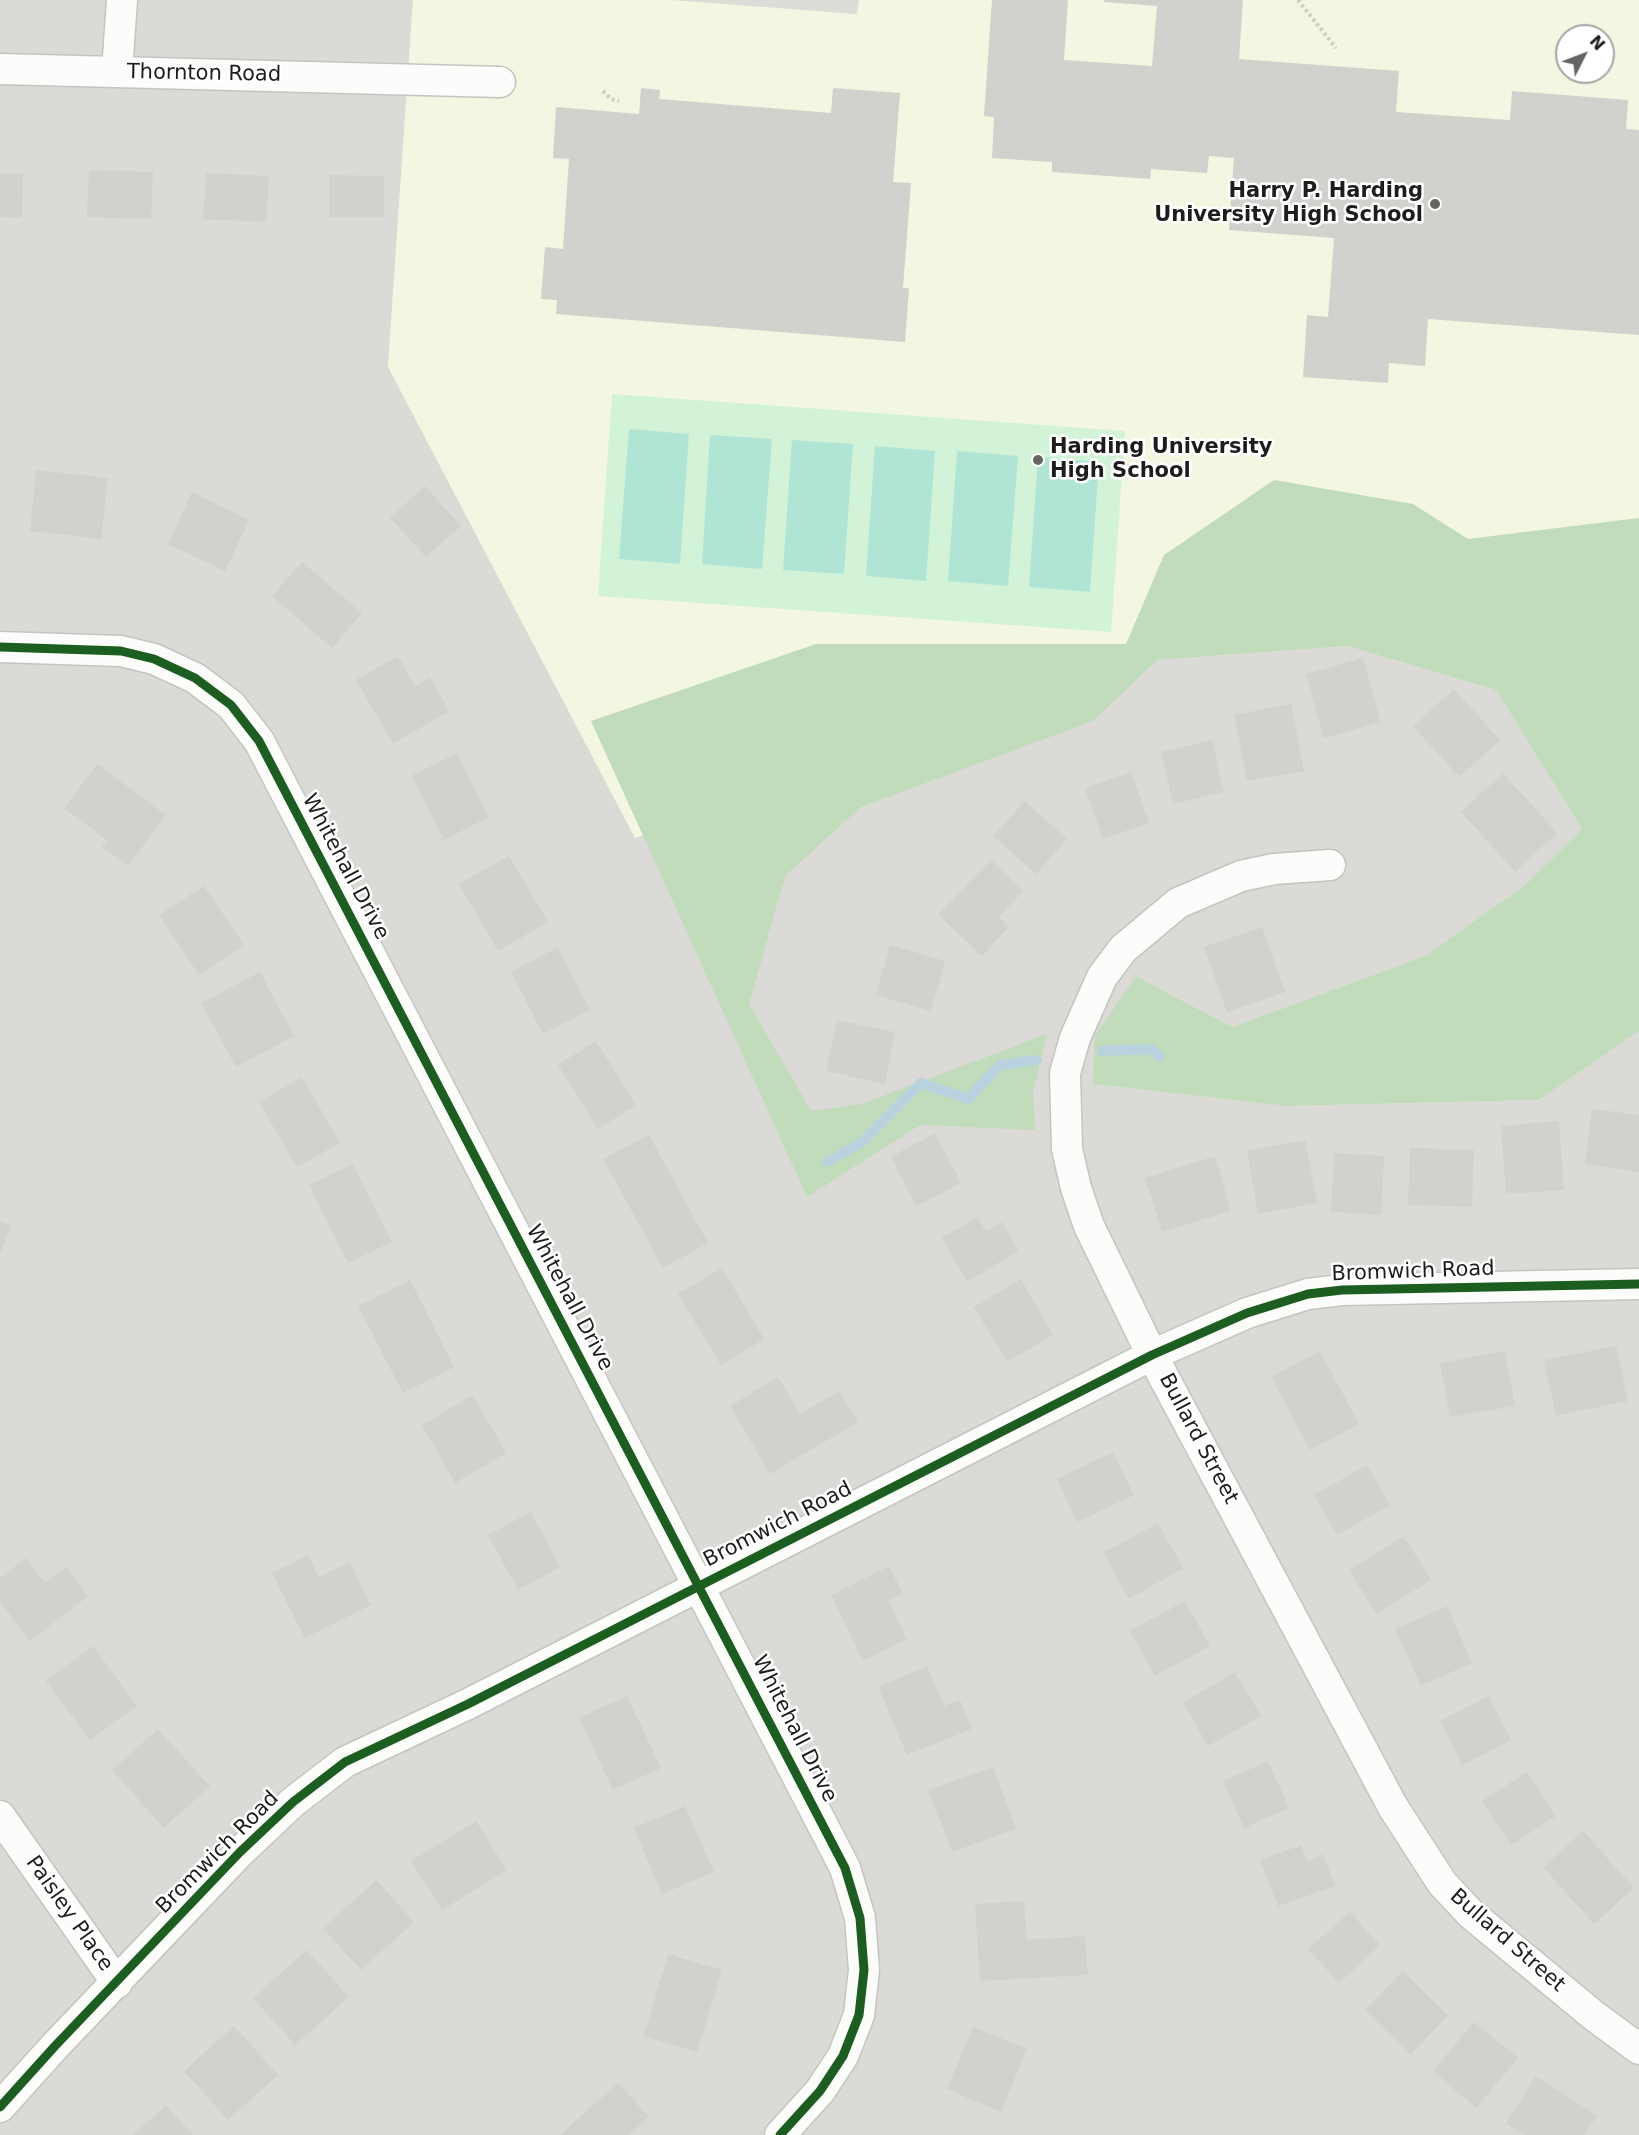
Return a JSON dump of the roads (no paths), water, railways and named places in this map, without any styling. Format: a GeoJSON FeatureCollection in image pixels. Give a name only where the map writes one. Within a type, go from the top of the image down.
{"type":"FeatureCollection","features":[{"type":"Feature","properties":{"kind":"street"},"geometry":{"type":"LineString","coordinates":[[117,72],[122,0]]}},
{"type":"Feature","properties":{"kind":"street","name":"Thornton Road"},"geometry":{"type":"LineString","coordinates":[[0,69],[500,82]]}},
{"type":"Feature","properties":{"kind":"street","name":"Whitehall Drive"},"geometry":{"type":"LineString","coordinates":[[0,647],[121,651],[154,659],[195,678],[231,705],[259,741],[845,1868],[860,1918],[864,1970],[859,2015],[843,2056],[820,2091],[780,2135]]}},
{"type":"Feature","properties":{"kind":"street","name":"Bullard Street"},"geometry":{"type":"LineString","coordinates":[[1330,865],[1274,869],[1241,876],[1179,903],[1123,949],[1102,977],[1075,1038],[1065,1073],[1067,1149],[1076,1188],[1089,1226],[1152,1354],[1393,1807],[1442,1882],[1471,1914],[1639,2049]]}},
{"type":"Feature","properties":{"kind":"street","name":"Bromwich Road"},"geometry":{"type":"LineString","coordinates":[[0,2107],[240,1851],[293,1802],[345,1762],[468,1704],[1152,1354],[1247,1313],[1308,1294],[1342,1290],[1639,1284]]}},
{"type":"Feature","properties":{"kind":"street","name":"Paisley Place"},"geometry":{"type":"LineString","coordinates":[[0,1816],[117,1983]]}},
{"type":"Feature","properties":{"kind":"waterway"},"geometry":{"type":"LineString","coordinates":[[1102,1051],[1152,1049],[1160,1057]]}},
{"type":"Feature","properties":{"kind":"waterway"},"geometry":{"type":"LineString","coordinates":[[827,1162],[862,1142],[921,1083],[968,1099],[1000,1065],[1037,1060]]}},
{"type":"Feature","properties":{"kind":"place","name":"Harry P. Harding University High School"},"geometry":{"type":"Point","coordinates":[1435,204]}},
{"type":"Feature","properties":{"kind":"place","name":"Harding University High School"},"geometry":{"type":"Point","coordinates":[1038,460]}}]}
